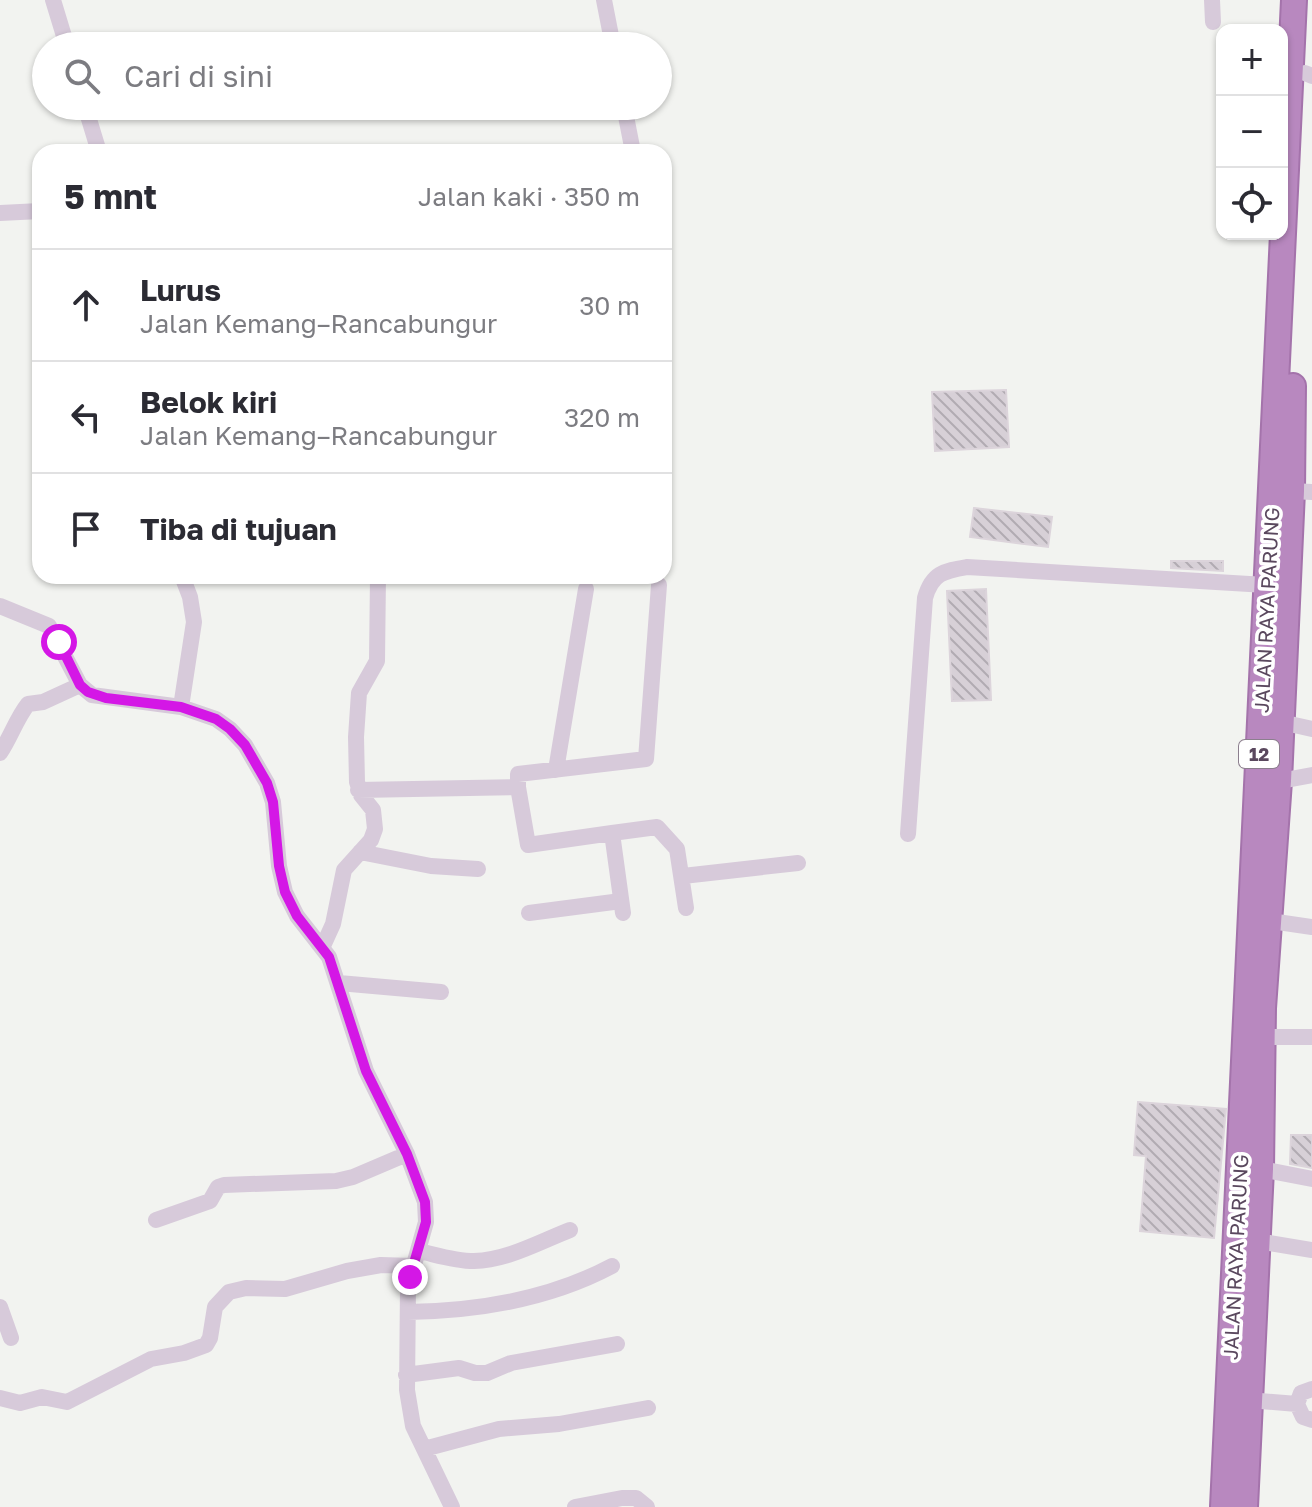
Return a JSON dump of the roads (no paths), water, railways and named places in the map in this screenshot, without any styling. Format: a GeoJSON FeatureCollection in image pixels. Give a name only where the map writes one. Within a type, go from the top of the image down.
{"type":"FeatureCollection","features":[{"type":"Feature","properties":{"kind":"highway","name":"JALAN RAYA PARUNG"},"geometry":{"type":"LineString","coordinates":[[1223,1507],[1268,784],[1281,722],[1302,492],[1294,390],[1294,0]]}},
{"type":"Feature","properties":{"kind":"highway","name":"JALAN RAYA PARUNG"},"geometry":{"type":"LineString","coordinates":[[1245,1507],[1270,921],[1266,585],[1294,390],[1309,0]]}},
{"type":"Feature","properties":{"kind":"street"},"geometry":{"type":"LineString","coordinates":[[53,0],[63,32]]}},
{"type":"Feature","properties":{"kind":"street"},"geometry":{"type":"LineString","coordinates":[[604,0],[610,32]]}},
{"type":"Feature","properties":{"kind":"street"},"geometry":{"type":"LineString","coordinates":[[1212,0],[1213,22]]}},
{"type":"Feature","properties":{"kind":"street"},"geometry":{"type":"LineString","coordinates":[[89,120],[97,144]]}},
{"type":"Feature","properties":{"kind":"street"},"geometry":{"type":"LineString","coordinates":[[627,120],[631,144]]}},
{"type":"Feature","properties":{"kind":"street"},"geometry":{"type":"LineString","coordinates":[[0,213],[32,211]]}},
{"type":"Feature","properties":{"kind":"street"},"geometry":{"type":"LineString","coordinates":[[908,834],[925,598],[929,583],[938,575],[967,567],[1266,585]]}},
{"type":"Feature","properties":{"kind":"street"},"geometry":{"type":"LineString","coordinates":[[181,707],[194,622],[185,584]]}},
{"type":"Feature","properties":{"kind":"street"},"geometry":{"type":"LineString","coordinates":[[323,946],[333,924],[344,870],[373,835],[376,822],[373,810],[358,790],[358,700],[377,661],[378,584]]}},
{"type":"Feature","properties":{"kind":"street"},"geometry":{"type":"LineString","coordinates":[[659,585],[646,759],[518,774],[518,787],[528,845],[657,827],[677,849],[686,908]]}},
{"type":"Feature","properties":{"kind":"street"},"geometry":{"type":"LineString","coordinates":[[556,770],[586,589]]}},
{"type":"Feature","properties":{"kind":"street"},"geometry":{"type":"LineString","coordinates":[[0,606],[49,626],[80,685],[98,697],[181,707],[216,719],[245,745],[267,783],[285,892],[297,916],[323,946],[339,983],[366,1071],[407,1154],[426,1208],[426,1222],[408,1286],[406,1375],[410,1415],[452,1507]]}},
{"type":"Feature","properties":{"kind":"street"},"geometry":{"type":"LineString","coordinates":[[0,753],[28,704],[43,702],[80,685]]}},
{"type":"Feature","properties":{"kind":"street"},"geometry":{"type":"LineString","coordinates":[[1281,722],[1312,729]]}},
{"type":"Feature","properties":{"kind":"street"},"geometry":{"type":"LineString","coordinates":[[1268,784],[1312,775]]}},
{"type":"Feature","properties":{"kind":"street"},"geometry":{"type":"LineString","coordinates":[[358,790],[518,787]]}},
{"type":"Feature","properties":{"kind":"street"},"geometry":{"type":"LineString","coordinates":[[529,913],[622,907],[612,833]]}},
{"type":"Feature","properties":{"kind":"street"},"geometry":{"type":"LineString","coordinates":[[360,852],[431,866],[478,869]]}},
{"type":"Feature","properties":{"kind":"street"},"geometry":{"type":"LineString","coordinates":[[683,876],[798,863]]}},
{"type":"Feature","properties":{"kind":"street"},"geometry":{"type":"LineString","coordinates":[[1270,921],[1312,927]]}},
{"type":"Feature","properties":{"kind":"street"},"geometry":{"type":"LineString","coordinates":[[339,983],[441,992]]}},
{"type":"Feature","properties":{"kind":"street"},"geometry":{"type":"LineString","coordinates":[[1263,1037],[1312,1037]]}},
{"type":"Feature","properties":{"kind":"street"},"geometry":{"type":"LineString","coordinates":[[156,1220],[210,1201],[218,1187],[224,1185],[336,1181],[407,1154]]}},
{"type":"Feature","properties":{"kind":"street"},"geometry":{"type":"LineString","coordinates":[[1261,1169],[1312,1179]]}},
{"type":"Feature","properties":{"kind":"street"},"geometry":{"type":"LineString","coordinates":[[0,1398],[20,1403],[42,1397],[67,1402],[151,1359],[206,1345],[215,1307],[229,1292],[246,1288],[285,1289],[347,1271],[416,1258],[487,1259],[512,1253],[570,1230]]}},
{"type":"Feature","properties":{"kind":"street"},"geometry":{"type":"LineString","coordinates":[[1257,1241],[1312,1250]]}},
{"type":"Feature","properties":{"kind":"street"},"geometry":{"type":"LineString","coordinates":[[408,1312],[458,1311],[528,1298],[569,1287],[612,1266]]}},
{"type":"Feature","properties":{"kind":"street"},"geometry":{"type":"LineString","coordinates":[[0,1307],[11,1338]]}},
{"type":"Feature","properties":{"kind":"street"},"geometry":{"type":"LineString","coordinates":[[406,1375],[459,1368],[487,1373],[511,1363],[617,1344]]}},
{"type":"Feature","properties":{"kind":"street"},"geometry":{"type":"LineString","coordinates":[[1312,1389],[1301,1393],[1297,1404],[1303,1417],[1312,1420]]}},
{"type":"Feature","properties":{"kind":"street"},"geometry":{"type":"LineString","coordinates":[[1249,1400],[1297,1404]]}},
{"type":"Feature","properties":{"kind":"street"},"geometry":{"type":"LineString","coordinates":[[424,1449],[499,1429],[559,1424],[648,1408]]}},
{"type":"Feature","properties":{"kind":"street"},"geometry":{"type":"LineString","coordinates":[[575,1507],[622,1498],[636,1498],[647,1507]]}}]}
